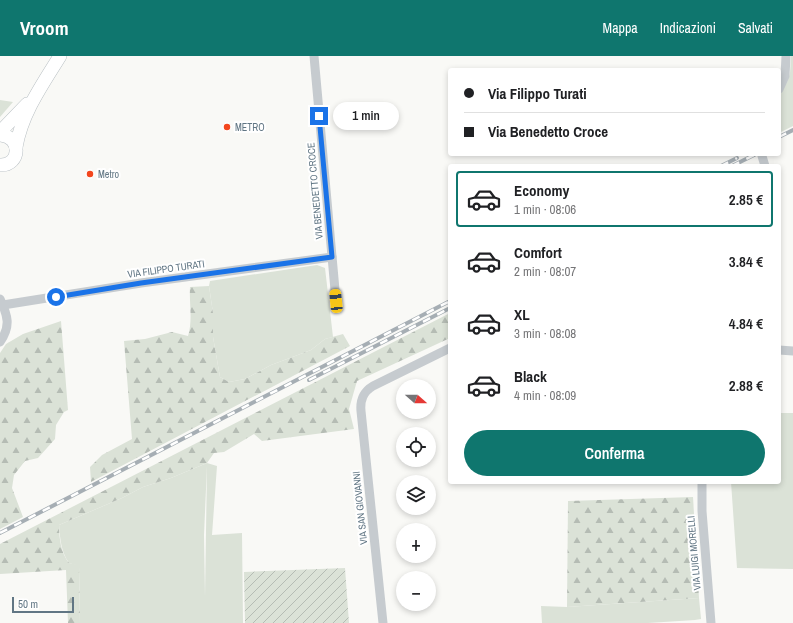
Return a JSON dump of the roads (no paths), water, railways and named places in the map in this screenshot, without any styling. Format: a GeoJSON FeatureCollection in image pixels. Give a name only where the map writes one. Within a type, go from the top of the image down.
{"type":"FeatureCollection","features":[{"type":"Feature","properties":{"kind":"main road"},"geometry":{"type":"LineString","coordinates":[[2,167],[14,157],[22,127],[34,97],[60,56]]}},
{"type":"Feature","properties":{"kind":"main road"},"geometry":{"type":"LineString","coordinates":[[0,132],[34,97]]}},
{"type":"Feature","properties":{"kind":"main road"},"geometry":{"type":"LineString","coordinates":[[0,135],[10,138],[16,148]]}},
{"type":"Feature","properties":{"kind":"street","name":"VIA BENEDETTO CROCE"},"geometry":{"type":"LineString","coordinates":[[314,56],[336,301]]}},
{"type":"Feature","properties":{"kind":"street"},"geometry":{"type":"LineString","coordinates":[[781,85],[785,78],[786,56]]}},
{"type":"Feature","properties":{"kind":"street"},"geometry":{"type":"LineString","coordinates":[[762,156],[764,164]]}},
{"type":"Feature","properties":{"kind":"street","name":"VIA FILIPPO TURATI"},"geometry":{"type":"LineString","coordinates":[[2,302],[332,257]]}},
{"type":"Feature","properties":{"kind":"street"},"geometry":{"type":"LineString","coordinates":[[0,342],[6,333],[8,326],[6,313],[2,302]]}},
{"type":"Feature","properties":{"kind":"street","name":"VIA SAN GIOVANNI"},"geometry":{"type":"LineString","coordinates":[[383,623],[361,411],[362,399],[365,392],[373,386],[448,349]]}},
{"type":"Feature","properties":{"kind":"street"},"geometry":{"type":"LineString","coordinates":[[781,350],[793,351]]}},
{"type":"Feature","properties":{"kind":"street","name":"VIA LUIGI MORELLI"},"geometry":{"type":"LineString","coordinates":[[702,484],[702,511],[711,623]]}},
{"type":"Feature","properties":{"kind":"railway"},"geometry":{"type":"LineString","coordinates":[[781,136],[793,130]]}},
{"type":"Feature","properties":{"kind":"railway"},"geometry":{"type":"LineString","coordinates":[[736,164],[752,156]]}},
{"type":"Feature","properties":{"kind":"railway"},"geometry":{"type":"LineString","coordinates":[[725,164],[737,158]]}},
{"type":"Feature","properties":{"kind":"railway"},"geometry":{"type":"LineString","coordinates":[[0,533],[448,302]]}},
{"type":"Feature","properties":{"kind":"railway"},"geometry":{"type":"LineString","coordinates":[[309,380],[448,309]]}},
{"type":"Feature","properties":{"kind":"place","name":"METRO"},"geometry":{"type":"Point","coordinates":[227,127]}},
{"type":"Feature","properties":{"kind":"place","name":"Metro"},"geometry":{"type":"Point","coordinates":[90,174]}}]}
